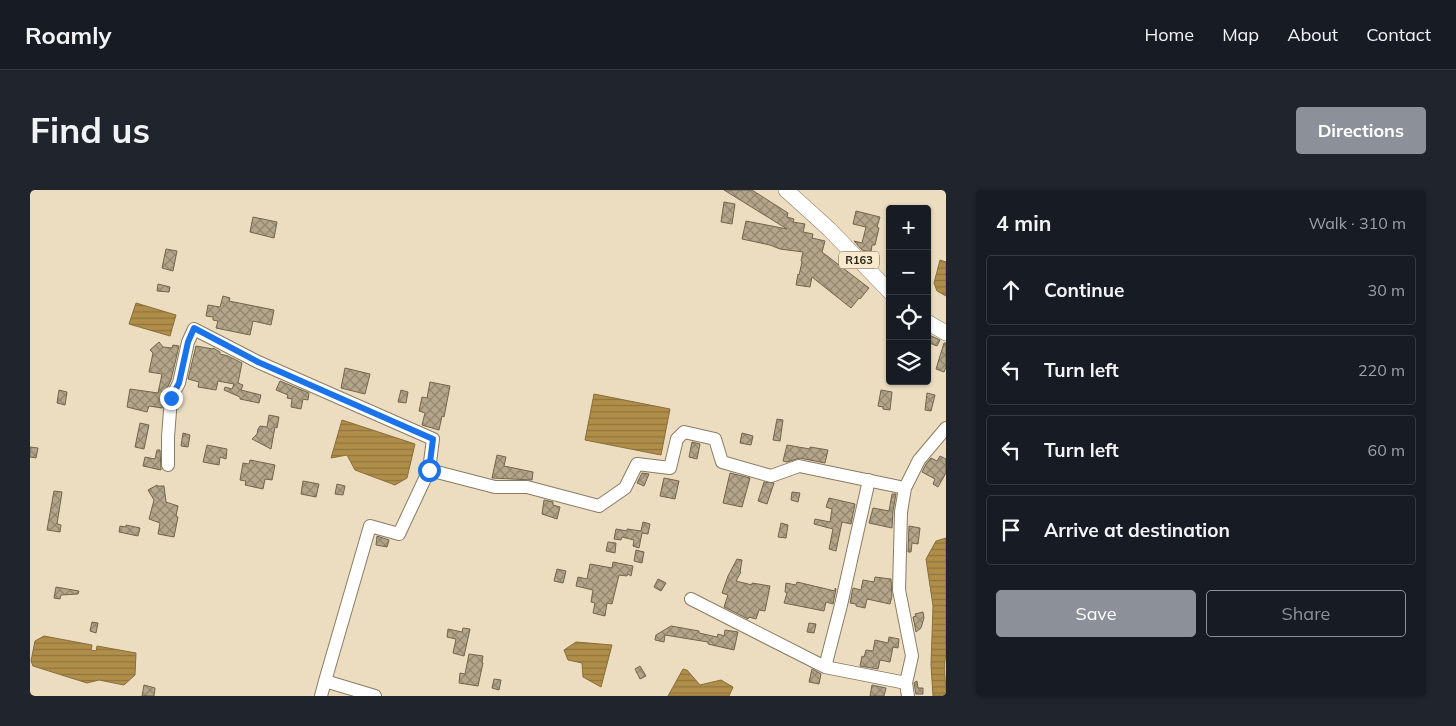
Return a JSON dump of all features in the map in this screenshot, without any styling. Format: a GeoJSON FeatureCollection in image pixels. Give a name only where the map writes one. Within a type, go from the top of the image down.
{"type":"FeatureCollection","features":[{"type":"Feature","properties":{"kind":"main road","name":"R163"},"geometry":{"type":"LineString","coordinates":[[786,190],[829,229],[886,288]]}},
{"type":"Feature","properties":{"kind":"main road"},"geometry":{"type":"LineString","coordinates":[[931,324],[946,333]]}},
{"type":"Feature","properties":{"kind":"street"},"geometry":{"type":"LineString","coordinates":[[168,465],[171,398],[179,383],[188,342],[194,328],[258,362],[433,439],[429,470],[399,534],[370,526],[321,696]]}},
{"type":"Feature","properties":{"kind":"street"},"geometry":{"type":"LineString","coordinates":[[691,599],[825,666],[907,690],[912,656],[899,590],[900,512],[905,488],[919,460],[946,428]]}},
{"type":"Feature","properties":{"kind":"street"},"geometry":{"type":"LineString","coordinates":[[429,470],[495,487],[528,487],[598,506],[625,488],[637,464],[670,468],[677,439],[684,432],[715,439],[722,462],[771,476],[799,466],[905,488]]}},
{"type":"Feature","properties":{"kind":"street"},"geometry":{"type":"LineString","coordinates":[[825,666],[869,480]]}},
{"type":"Feature","properties":{"kind":"street"},"geometry":{"type":"LineString","coordinates":[[325,681],[375,696]]}},
{"type":"Feature","properties":{"kind":"shaded area"},"geometry":{"type":"Polygon","coordinates":[[[940,260],[946,262],[946,296],[937,291],[934,283],[940,260]]]}},
{"type":"Feature","properties":{"kind":"shaded area"},"geometry":{"type":"Polygon","coordinates":[[[136,303],[176,315],[170,336],[129,324],[136,303]]]}},
{"type":"Feature","properties":{"kind":"shaded area"},"geometry":{"type":"Polygon","coordinates":[[[594,394],[670,409],[661,455],[585,440],[594,394]]]}},
{"type":"Feature","properties":{"kind":"shaded area"},"geometry":{"type":"Polygon","coordinates":[[[342,420],[415,444],[407,478],[395,485],[355,470],[347,455],[331,458],[342,420]]]}},
{"type":"Feature","properties":{"kind":"shaded area"},"geometry":{"type":"Polygon","coordinates":[[[946,538],[946,696],[933,696],[931,665],[933,606],[926,559],[936,541],[946,538]]]}},
{"type":"Feature","properties":{"kind":"shaded area"},"geometry":{"type":"Polygon","coordinates":[[[44,636],[92,645],[91,650],[96,651],[97,646],[136,653],[135,675],[124,685],[99,680],[87,683],[33,666],[31,661],[35,641],[44,636]]]}},
{"type":"Feature","properties":{"kind":"shaded area"},"geometry":{"type":"Polygon","coordinates":[[[576,642],[612,645],[601,687],[583,677],[582,663],[568,660],[564,650],[576,642]]]}},
{"type":"Feature","properties":{"kind":"shaded area"},"geometry":{"type":"Polygon","coordinates":[[[683,669],[687,670],[700,685],[721,680],[733,687],[729,696],[668,696],[683,669]]]}},
{"type":"Feature","properties":{"kind":"building"},"geometry":{"type":"Polygon","coordinates":[[[724,190],[752,190],[788,213],[787,217],[794,219],[793,222],[805,224],[803,232],[813,234],[812,238],[825,241],[822,252],[869,288],[851,308],[812,277],[810,287],[796,285],[803,252],[780,249],[742,239],[746,221],[787,229],[724,190]]]}},
{"type":"Feature","properties":{"kind":"building"},"geometry":{"type":"Polygon","coordinates":[[[724,202],[735,204],[732,224],[721,222],[724,202]]]}},
{"type":"Feature","properties":{"kind":"building"},"geometry":{"type":"Polygon","coordinates":[[[856,211],[880,217],[875,245],[872,245],[871,252],[862,250],[854,241],[862,243],[866,227],[853,224],[856,211]]]}},
{"type":"Feature","properties":{"kind":"building"},"geometry":{"type":"Polygon","coordinates":[[[253,217],[277,222],[274,238],[250,232],[253,217]]]}},
{"type":"Feature","properties":{"kind":"building"},"geometry":{"type":"Polygon","coordinates":[[[166,249],[177,251],[173,271],[162,268],[166,249]]]}},
{"type":"Feature","properties":{"kind":"building"},"geometry":{"type":"Polygon","coordinates":[[[158,284],[170,287],[169,292],[157,291],[158,284]]]}},
{"type":"Feature","properties":{"kind":"building"},"geometry":{"type":"Polygon","coordinates":[[[223,296],[230,298],[229,301],[274,310],[271,325],[253,321],[250,335],[216,328],[218,321],[213,320],[213,317],[206,316],[208,305],[220,307],[223,296]]]}},
{"type":"Feature","properties":{"kind":"building"},"geometry":{"type":"Polygon","coordinates":[[[931,336],[940,340],[937,346],[931,344],[931,336]]]}},
{"type":"Feature","properties":{"kind":"building"},"geometry":{"type":"Polygon","coordinates":[[[159,342],[163,347],[172,348],[173,345],[179,346],[171,380],[163,397],[162,408],[149,406],[147,412],[127,407],[130,389],[158,393],[162,374],[149,372],[153,353],[150,350],[159,342]]]}},
{"type":"Feature","properties":{"kind":"building"},"geometry":{"type":"Polygon","coordinates":[[[944,343],[946,343],[946,367],[944,372],[936,369],[944,343]]]}},
{"type":"Feature","properties":{"kind":"building"},"geometry":{"type":"Polygon","coordinates":[[[196,346],[213,348],[220,352],[220,354],[242,363],[238,383],[243,385],[241,390],[261,395],[259,403],[240,399],[240,397],[224,390],[225,387],[232,389],[234,384],[218,381],[216,390],[198,387],[199,382],[188,379],[196,346]]]}},
{"type":"Feature","properties":{"kind":"building"},"geometry":{"type":"Polygon","coordinates":[[[345,368],[370,374],[365,394],[341,388],[345,368]]]}},
{"type":"Feature","properties":{"kind":"building"},"geometry":{"type":"Polygon","coordinates":[[[280,381],[309,393],[308,400],[303,399],[301,409],[291,407],[292,399],[287,398],[288,395],[276,390],[280,381]]]}},
{"type":"Feature","properties":{"kind":"building"},"geometry":{"type":"Polygon","coordinates":[[[430,382],[450,386],[444,417],[442,416],[439,430],[422,425],[425,413],[419,411],[422,397],[427,398],[430,382]]]}},
{"type":"Feature","properties":{"kind":"building"},"geometry":{"type":"Polygon","coordinates":[[[59,390],[67,392],[65,405],[57,403],[59,390]]]}},
{"type":"Feature","properties":{"kind":"building"},"geometry":{"type":"Polygon","coordinates":[[[401,390],[408,392],[406,403],[398,402],[401,390]]]}},
{"type":"Feature","properties":{"kind":"building"},"geometry":{"type":"Polygon","coordinates":[[[881,390],[892,392],[890,410],[878,406],[881,390]]]}},
{"type":"Feature","properties":{"kind":"building"},"geometry":{"type":"Polygon","coordinates":[[[927,393],[935,395],[931,411],[925,410],[927,393]]]}},
{"type":"Feature","properties":{"kind":"building"},"geometry":{"type":"Polygon","coordinates":[[[269,415],[279,417],[271,449],[252,439],[257,434],[260,426],[267,427],[269,415]]]}},
{"type":"Feature","properties":{"kind":"building"},"geometry":{"type":"Polygon","coordinates":[[[777,419],[783,420],[780,441],[773,440],[777,419]]]}},
{"type":"Feature","properties":{"kind":"building"},"geometry":{"type":"Polygon","coordinates":[[[140,423],[149,425],[144,449],[135,447],[140,423]]]}},
{"type":"Feature","properties":{"kind":"building"},"geometry":{"type":"Polygon","coordinates":[[[183,433],[190,435],[188,447],[181,446],[183,433]]]}},
{"type":"Feature","properties":{"kind":"building"},"geometry":{"type":"Polygon","coordinates":[[[742,433],[753,436],[751,445],[740,443],[742,433]]]}},
{"type":"Feature","properties":{"kind":"building"},"geometry":{"type":"Polygon","coordinates":[[[692,442],[700,444],[697,459],[689,457],[692,442]]]}},
{"type":"Feature","properties":{"kind":"building"},"geometry":{"type":"Polygon","coordinates":[[[207,445],[227,449],[226,459],[220,457],[219,465],[203,462],[207,445]]]}},
{"type":"Feature","properties":{"kind":"building"},"geometry":{"type":"Polygon","coordinates":[[[787,445],[828,450],[825,463],[800,458],[787,462],[783,461],[787,445]]]}},
{"type":"Feature","properties":{"kind":"building"},"geometry":{"type":"Polygon","coordinates":[[[30,447],[38,448],[36,458],[30,457],[30,447]]]}},
{"type":"Feature","properties":{"kind":"building"},"geometry":{"type":"Polygon","coordinates":[[[157,450],[160,450],[161,470],[143,466],[145,457],[155,459],[157,450]]]}},
{"type":"Feature","properties":{"kind":"building"},"geometry":{"type":"Polygon","coordinates":[[[497,455],[506,457],[504,466],[533,472],[532,480],[492,478],[497,455]]]}},
{"type":"Feature","properties":{"kind":"building"},"geometry":{"type":"Polygon","coordinates":[[[940,456],[946,459],[946,473],[938,487],[933,484],[935,479],[922,472],[931,458],[937,461],[940,456]]]}},
{"type":"Feature","properties":{"kind":"building"},"geometry":{"type":"Polygon","coordinates":[[[250,460],[275,465],[272,480],[265,479],[263,489],[245,485],[246,481],[240,480],[243,463],[249,464],[250,460]]]}},
{"type":"Feature","properties":{"kind":"building"},"geometry":{"type":"Polygon","coordinates":[[[642,473],[649,474],[644,486],[637,483],[642,473]]]}},
{"type":"Feature","properties":{"kind":"building"},"geometry":{"type":"Polygon","coordinates":[[[730,473],[750,478],[742,507],[723,503],[730,473]]]}},
{"type":"Feature","properties":{"kind":"building"},"geometry":{"type":"Polygon","coordinates":[[[664,478],[679,481],[675,499],[660,496],[664,478]]]}},
{"type":"Feature","properties":{"kind":"building"},"geometry":{"type":"Polygon","coordinates":[[[303,481],[319,484],[316,497],[301,494],[303,481]]]}},
{"type":"Feature","properties":{"kind":"building"},"geometry":{"type":"Polygon","coordinates":[[[764,482],[774,483],[767,504],[758,501],[764,482]]]}},
{"type":"Feature","properties":{"kind":"building"},"geometry":{"type":"Polygon","coordinates":[[[337,484],[345,486],[343,495],[335,494],[337,484]]]}},
{"type":"Feature","properties":{"kind":"building"},"geometry":{"type":"Polygon","coordinates":[[[157,485],[164,486],[166,502],[178,506],[174,537],[158,534],[160,523],[149,519],[154,500],[148,490],[157,485]]]}},
{"type":"Feature","properties":{"kind":"building"},"geometry":{"type":"Polygon","coordinates":[[[54,491],[62,492],[57,524],[61,525],[60,532],[47,530],[54,491]]]}},
{"type":"Feature","properties":{"kind":"building"},"geometry":{"type":"Polygon","coordinates":[[[792,492],[800,493],[798,502],[791,500],[792,492]]]}},
{"type":"Feature","properties":{"kind":"building"},"geometry":{"type":"Polygon","coordinates":[[[892,494],[896,494],[892,528],[869,523],[873,508],[889,511],[892,494]]]}},
{"type":"Feature","properties":{"kind":"building"},"geometry":{"type":"Polygon","coordinates":[[[829,498],[855,504],[851,524],[842,522],[836,551],[829,549],[833,529],[814,524],[815,519],[830,522],[832,509],[826,507],[829,498]]]}},
{"type":"Feature","properties":{"kind":"building"},"geometry":{"type":"Polygon","coordinates":[[[544,500],[553,502],[553,505],[560,507],[557,519],[542,514],[544,500]]]}},
{"type":"Feature","properties":{"kind":"building"},"geometry":{"type":"Polygon","coordinates":[[[643,522],[650,524],[648,534],[642,533],[639,548],[633,546],[634,540],[622,537],[621,540],[614,539],[616,529],[641,531],[643,522]]]}},
{"type":"Feature","properties":{"kind":"building"},"geometry":{"type":"Polygon","coordinates":[[[781,523],[788,525],[786,538],[778,537],[781,523]]]}},
{"type":"Feature","properties":{"kind":"building"},"geometry":{"type":"Polygon","coordinates":[[[126,525],[140,528],[138,536],[119,532],[120,526],[126,527],[126,525]]]}},
{"type":"Feature","properties":{"kind":"building"},"geometry":{"type":"Polygon","coordinates":[[[909,526],[920,528],[918,544],[912,543],[911,552],[908,552],[909,526]]]}},
{"type":"Feature","properties":{"kind":"building"},"geometry":{"type":"Polygon","coordinates":[[[377,536],[389,540],[387,547],[376,545],[377,536]]]}},
{"type":"Feature","properties":{"kind":"building"},"geometry":{"type":"Polygon","coordinates":[[[608,542],[616,543],[615,553],[606,551],[608,542]]]}},
{"type":"Feature","properties":{"kind":"building"},"geometry":{"type":"Polygon","coordinates":[[[636,550],[644,552],[642,563],[634,561],[636,550]]]}},
{"type":"Feature","properties":{"kind":"building"},"geometry":{"type":"Polygon","coordinates":[[[737,559],[742,560],[741,572],[736,581],[752,585],[752,583],[770,586],[765,611],[759,610],[756,619],[749,617],[748,619],[724,607],[728,595],[722,593],[737,559]]]}},
{"type":"Feature","properties":{"kind":"building"},"geometry":{"type":"Polygon","coordinates":[[[613,562],[633,566],[631,576],[628,574],[627,576],[619,575],[612,604],[607,603],[605,616],[593,613],[595,603],[591,602],[593,590],[576,586],[578,577],[587,579],[590,564],[612,568],[613,562]]]}},
{"type":"Feature","properties":{"kind":"building"},"geometry":{"type":"Polygon","coordinates":[[[557,569],[566,571],[563,583],[554,581],[557,569]]]}},
{"type":"Feature","properties":{"kind":"building"},"geometry":{"type":"Polygon","coordinates":[[[875,577],[891,579],[892,596],[890,604],[867,599],[865,608],[850,603],[853,588],[861,590],[863,580],[874,582],[875,577]]]}},
{"type":"Feature","properties":{"kind":"building"},"geometry":{"type":"Polygon","coordinates":[[[658,579],[666,583],[661,591],[654,587],[658,579]]]}},
{"type":"Feature","properties":{"kind":"building"},"geometry":{"type":"Polygon","coordinates":[[[797,582],[835,591],[835,588],[836,589],[833,604],[826,602],[824,611],[784,603],[787,593],[785,592],[786,583],[796,585],[797,582]]]}},
{"type":"Feature","properties":{"kind":"building"},"geometry":{"type":"Polygon","coordinates":[[[56,587],[79,591],[78,594],[61,595],[60,599],[54,598],[56,587]]]}},
{"type":"Feature","properties":{"kind":"building"},"geometry":{"type":"Polygon","coordinates":[[[923,612],[924,618],[921,628],[916,632],[913,617],[916,616],[915,614],[923,612]]]}},
{"type":"Feature","properties":{"kind":"building"},"geometry":{"type":"Polygon","coordinates":[[[92,622],[98,623],[96,633],[90,631],[92,622]]]}},
{"type":"Feature","properties":{"kind":"building"},"geometry":{"type":"Polygon","coordinates":[[[809,623],[816,624],[814,633],[807,632],[809,623]]]}},
{"type":"Feature","properties":{"kind":"building"},"geometry":{"type":"Polygon","coordinates":[[[671,626],[699,631],[699,633],[717,637],[718,634],[724,636],[725,630],[738,632],[734,650],[708,644],[708,642],[665,635],[664,642],[655,640],[656,635],[671,626]]]}},
{"type":"Feature","properties":{"kind":"building"},"geometry":{"type":"Polygon","coordinates":[[[463,628],[470,629],[464,656],[453,653],[456,639],[447,637],[448,629],[462,632],[463,628]]]}},
{"type":"Feature","properties":{"kind":"building"},"geometry":{"type":"Polygon","coordinates":[[[889,637],[899,639],[898,648],[893,647],[890,662],[880,660],[878,669],[860,666],[862,656],[864,657],[866,650],[873,651],[875,640],[888,643],[889,637]]]}},
{"type":"Feature","properties":{"kind":"building"},"geometry":{"type":"Polygon","coordinates":[[[469,654],[483,656],[478,686],[459,683],[460,673],[465,674],[469,654]]]}},
{"type":"Feature","properties":{"kind":"building"},"geometry":{"type":"Polygon","coordinates":[[[640,666],[646,676],[640,679],[635,669],[640,666]]]}},
{"type":"Feature","properties":{"kind":"building"},"geometry":{"type":"Polygon","coordinates":[[[812,669],[821,674],[819,684],[809,682],[812,669]]]}},
{"type":"Feature","properties":{"kind":"building"},"geometry":{"type":"Polygon","coordinates":[[[494,679],[501,680],[499,690],[492,688],[494,679]]]}},
{"type":"Feature","properties":{"kind":"building"},"geometry":{"type":"Polygon","coordinates":[[[917,681],[918,688],[923,688],[923,694],[916,694],[914,683],[917,681]]]}},
{"type":"Feature","properties":{"kind":"building"},"geometry":{"type":"Polygon","coordinates":[[[144,685],[155,688],[154,696],[142,696],[144,685]]]}},
{"type":"Feature","properties":{"kind":"building"},"geometry":{"type":"Polygon","coordinates":[[[872,685],[886,688],[884,696],[870,696],[872,685]]]}},
{"type":"Feature","properties":{"kind":"route"},"geometry":{"type":"LineString","coordinates":[[171,398],[179,383],[188,342],[194,328],[258,362],[433,439],[429,470]]}}]}
